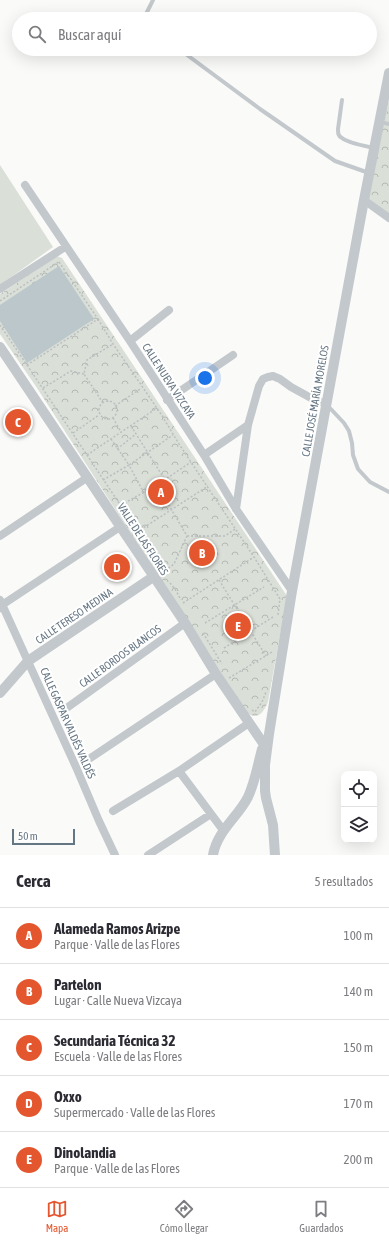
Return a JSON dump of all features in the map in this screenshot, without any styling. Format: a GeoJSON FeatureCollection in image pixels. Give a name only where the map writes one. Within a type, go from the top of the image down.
{"type":"FeatureCollection","features":[{"type":"Feature","properties":{"kind":"street","name":"CALLE JOSÉ MARÍA MORELOS"},"geometry":{"type":"LineString","coordinates":[[213,855],[223,830],[248,797],[269,734],[292,591],[364,200],[374,148],[384,123],[389,73]]}},
{"type":"Feature","properties":{"kind":"street","name":"CALLE NUEVA VIZCAYA"},"geometry":{"type":"LineString","coordinates":[[24,185],[130,341],[204,456],[236,509],[292,591]]}},
{"type":"Feature","properties":{"kind":"street"},"geometry":{"type":"LineString","coordinates":[[364,200],[389,218]]}},
{"type":"Feature","properties":{"kind":"street"},"geometry":{"type":"LineString","coordinates":[[0,289],[65,247]]}},
{"type":"Feature","properties":{"kind":"street"},"geometry":{"type":"LineString","coordinates":[[130,341],[169,310]]}},
{"type":"Feature","properties":{"kind":"street","name":"VALLE DE LAS FLORES"},"geometry":{"type":"LineString","coordinates":[[0,347],[120,527],[157,575],[216,674],[265,747]]}},
{"type":"Feature","properties":{"kind":"street"},"geometry":{"type":"LineString","coordinates":[[167,400],[232,355]]}},
{"type":"Feature","properties":{"kind":"street"},"geometry":{"type":"LineString","coordinates":[[236,509],[248,425],[259,386],[264,379],[273,376],[311,398],[326,404]]}},
{"type":"Feature","properties":{"kind":"street"},"geometry":{"type":"LineString","coordinates":[[204,456],[248,425]]}},
{"type":"Feature","properties":{"kind":"street"},"geometry":{"type":"LineString","coordinates":[[0,536],[88,477]]}},
{"type":"Feature","properties":{"kind":"street"},"geometry":{"type":"LineString","coordinates":[[1,604],[120,527]]}},
{"type":"Feature","properties":{"kind":"street","name":"CALLE TERESO MEDINA"},"geometry":{"type":"LineString","coordinates":[[0,693],[28,661],[157,575]]}},
{"type":"Feature","properties":{"kind":"street","name":"CALLE GASPAR VALDÉS VALDÉS"},"geometry":{"type":"LineString","coordinates":[[1,604],[115,855]]}},
{"type":"Feature","properties":{"kind":"street","name":"CALLE BORDOS BLANCOS"},"geometry":{"type":"LineString","coordinates":[[68,707],[185,624]]}},
{"type":"Feature","properties":{"kind":"street"},"geometry":{"type":"LineString","coordinates":[[89,759],[216,674]]}},
{"type":"Feature","properties":{"kind":"street"},"geometry":{"type":"LineString","coordinates":[[113,811],[179,771],[249,723]]}},
{"type":"Feature","properties":{"kind":"street","name":"CALLE JOSÉ MARÍA MORELOS"},"geometry":{"type":"LineString","coordinates":[[265,747],[265,791],[267,805],[273,825],[275,855]]}},
{"type":"Feature","properties":{"kind":"street"},"geometry":{"type":"LineString","coordinates":[[179,771],[223,830]]}},
{"type":"Feature","properties":{"kind":"street"},"geometry":{"type":"LineString","coordinates":[[148,855],[211,814]]}},
{"type":"Feature","properties":{"kind":"lane"},"geometry":{"type":"LineString","coordinates":[[147,12],[153,0]]}},
{"type":"Feature","properties":{"kind":"lane"},"geometry":{"type":"LineString","coordinates":[[188,56],[260,109],[335,161],[370,173]]}},
{"type":"Feature","properties":{"kind":"lane"},"geometry":{"type":"LineString","coordinates":[[342,100],[338,129],[340,138],[374,148]]}},
{"type":"Feature","properties":{"kind":"lane"},"geometry":{"type":"LineString","coordinates":[[326,404],[344,423],[349,431],[353,455],[358,469],[370,482],[389,492]]}},
{"type":"Feature","properties":{"kind":"path"},"geometry":{"type":"LineString","coordinates":[[0,301],[59,262],[157,408],[179,444],[254,557],[280,600],[278,615]]}},
{"type":"Feature","properties":{"kind":"path"},"geometry":{"type":"LineString","coordinates":[[27,365],[98,319]]}},
{"type":"Feature","properties":{"kind":"path"},"geometry":{"type":"LineString","coordinates":[[0,325],[121,506],[145,546]]}},
{"type":"Feature","properties":{"kind":"path"},"geometry":{"type":"LineString","coordinates":[[84,374],[87,360],[113,344]]}},
{"type":"Feature","properties":{"kind":"path"},"geometry":{"type":"LineString","coordinates":[[43,388],[71,371],[84,374],[103,403]]}},
{"type":"Feature","properties":{"kind":"path"},"geometry":{"type":"LineString","coordinates":[[115,406],[140,389]]}},
{"type":"Feature","properties":{"kind":"path"},"geometry":{"type":"LineString","coordinates":[[111,402],[115,406],[116,414],[113,418],[104,419],[100,415],[98,410],[103,403],[111,402]]}},
{"type":"Feature","properties":{"kind":"path"},"geometry":{"type":"LineString","coordinates":[[87,455],[157,408]]}},
{"type":"Feature","properties":{"kind":"path"},"geometry":{"type":"LineString","coordinates":[[73,433],[100,415]]}},
{"type":"Feature","properties":{"kind":"path"},"geometry":{"type":"LineString","coordinates":[[113,418],[121,432]]}},
{"type":"Feature","properties":{"kind":"path"},"geometry":{"type":"LineString","coordinates":[[131,426],[165,480]]}},
{"type":"Feature","properties":{"kind":"path"},"geometry":{"type":"LineString","coordinates":[[117,449],[136,434]]}},
{"type":"Feature","properties":{"kind":"path"},"geometry":{"type":"LineString","coordinates":[[103,480],[129,465],[173,435]]}},
{"type":"Feature","properties":{"kind":"path"},"geometry":{"type":"LineString","coordinates":[[111,439],[129,465],[144,493]]}},
{"type":"Feature","properties":{"kind":"path"},"geometry":{"type":"LineString","coordinates":[[121,506],[157,486],[191,462]]}},
{"type":"Feature","properties":{"kind":"path"},"geometry":{"type":"LineString","coordinates":[[157,486],[187,536]]}},
{"type":"Feature","properties":{"kind":"path"},"geometry":{"type":"LineString","coordinates":[[137,532],[208,486]]}},
{"type":"Feature","properties":{"kind":"path"},"geometry":{"type":"LineString","coordinates":[[187,536],[226,536],[236,529]]}},
{"type":"Feature","properties":{"kind":"path"},"geometry":{"type":"LineString","coordinates":[[157,575],[174,564],[187,536]]}},
{"type":"Feature","properties":{"kind":"path"},"geometry":{"type":"LineString","coordinates":[[166,579],[175,589],[183,604],[254,557]]}},
{"type":"Feature","properties":{"kind":"path"},"geometry":{"type":"LineString","coordinates":[[219,580],[266,656]]}},
{"type":"Feature","properties":{"kind":"path"},"geometry":{"type":"LineString","coordinates":[[205,623],[264,587]]}},
{"type":"Feature","properties":{"kind":"path"},"geometry":{"type":"LineString","coordinates":[[224,648],[273,618]]}},
{"type":"Feature","properties":{"kind":"path"},"geometry":{"type":"LineString","coordinates":[[199,628],[222,665]]}},
{"type":"Feature","properties":{"kind":"path"},"geometry":{"type":"LineString","coordinates":[[229,678],[273,652],[274,649]]}},
{"type":"Feature","properties":{"kind":"path"},"geometry":{"type":"LineString","coordinates":[[248,708],[255,712],[262,702],[267,689]]}},
{"type":"Feature","properties":{"kind":"green space"},"geometry":{"type":"Polygon","coordinates":[[[389,99],[389,214],[368,198],[389,99]]]}},
{"type":"Feature","properties":{"kind":"green space"},"geometry":{"type":"Polygon","coordinates":[[[0,165],[53,247],[0,285],[0,165]]]}},
{"type":"Feature","properties":{"kind":"green space"},"geometry":{"type":"Polygon","coordinates":[[[57,256],[62,258],[287,596],[268,702],[262,712],[257,716],[250,715],[246,712],[37,388],[0,334],[0,294],[57,256]]]}},
{"type":"Feature","properties":{"kind":"shaded area"},"geometry":{"type":"Polygon","coordinates":[[[59,266],[94,319],[27,363],[0,321],[0,305],[59,266]]]}},
{"type":"Feature","properties":{"kind":"place","name":"Secundaria Técnica 32"},"geometry":{"type":"Point","coordinates":[18,422]}},
{"type":"Feature","properties":{"kind":"place","name":"Alameda Ramos Arizpe"},"geometry":{"type":"Point","coordinates":[161,492]}},
{"type":"Feature","properties":{"kind":"place","name":"Partelon"},"geometry":{"type":"Point","coordinates":[202,553]}},
{"type":"Feature","properties":{"kind":"place","name":"Oxxo"},"geometry":{"type":"Point","coordinates":[117,567]}},
{"type":"Feature","properties":{"kind":"place","name":"Dinolandia"},"geometry":{"type":"Point","coordinates":[238,626]}}]}
